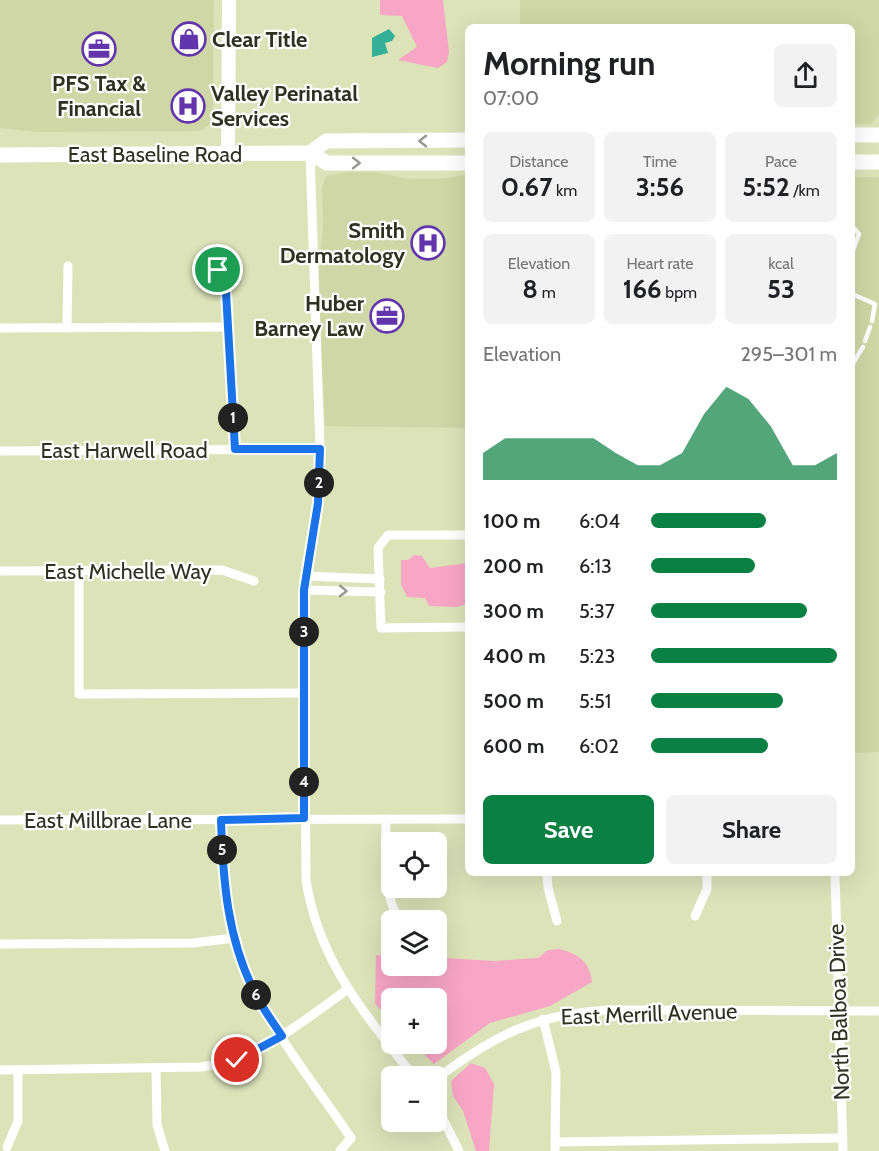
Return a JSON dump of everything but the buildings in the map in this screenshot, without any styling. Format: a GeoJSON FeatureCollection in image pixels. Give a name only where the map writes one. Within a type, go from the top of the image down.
{"type":"FeatureCollection","features":[{"type":"Feature","properties":{"kind":"main road"},"geometry":{"type":"LineString","coordinates":[[855,135],[879,135]]}},
{"type":"Feature","properties":{"kind":"main road","name":"East Baseline Road"},"geometry":{"type":"LineString","coordinates":[[310,153],[326,141],[465,140]]}},
{"type":"Feature","properties":{"kind":"main road","name":"East Baseline Road"},"geometry":{"type":"LineString","coordinates":[[0,155],[310,153],[327,163],[465,163]]}},
{"type":"Feature","properties":{"kind":"main road"},"geometry":{"type":"LineString","coordinates":[[855,162],[879,162]]}},
{"type":"Feature","properties":{"kind":"street"},"geometry":{"type":"LineString","coordinates":[[228,153],[229,0]]}},
{"type":"Feature","properties":{"kind":"street"},"geometry":{"type":"LineString","coordinates":[[310,153],[320,449],[318,503],[304,590],[306,880],[314,918],[328,955],[348,989],[406,1066]]}},
{"type":"Feature","properties":{"kind":"street"},"geometry":{"type":"LineString","coordinates":[[67,328],[68,266]]}},
{"type":"Feature","properties":{"kind":"street"},"geometry":{"type":"LineString","coordinates":[[218,270],[226,292],[235,449]]}},
{"type":"Feature","properties":{"kind":"street"},"geometry":{"type":"LineString","coordinates":[[0,328],[228,327]]}},
{"type":"Feature","properties":{"kind":"street","name":"East Harwell Road"},"geometry":{"type":"LineString","coordinates":[[0,451],[320,449]]}},
{"type":"Feature","properties":{"kind":"street"},"geometry":{"type":"LineString","coordinates":[[465,535],[388,535],[378,548],[381,628],[465,627]]}},
{"type":"Feature","properties":{"kind":"street"},"geometry":{"type":"LineString","coordinates":[[79,570],[79,694],[304,693]]}},
{"type":"Feature","properties":{"kind":"street","name":"East Michelle Way"},"geometry":{"type":"LineString","coordinates":[[0,571],[222,570],[254,581]]}},
{"type":"Feature","properties":{"kind":"street"},"geometry":{"type":"LineString","coordinates":[[305,576],[380,579]]}},
{"type":"Feature","properties":{"kind":"street"},"geometry":{"type":"LineString","coordinates":[[304,590],[381,592]]}},
{"type":"Feature","properties":{"kind":"street"},"geometry":{"type":"LineString","coordinates":[[386,819],[387,880],[394,910]]}},
{"type":"Feature","properties":{"kind":"street","name":"East Millbrae Lane"},"geometry":{"type":"LineString","coordinates":[[0,820],[465,819]]}},
{"type":"Feature","properties":{"kind":"street"},"geometry":{"type":"LineString","coordinates":[[221,820],[225,898],[234,938],[255,994],[351,1138],[340,1151]]}},
{"type":"Feature","properties":{"kind":"street"},"geometry":{"type":"LineString","coordinates":[[547,876],[557,921]]}},
{"type":"Feature","properties":{"kind":"street"},"geometry":{"type":"LineString","coordinates":[[695,916],[707,889],[707,876]]}},
{"type":"Feature","properties":{"kind":"street","name":"North Balboa Drive"},"geometry":{"type":"LineString","coordinates":[[835,876],[843,1151]]}},
{"type":"Feature","properties":{"kind":"street"},"geometry":{"type":"LineString","coordinates":[[0,944],[193,943],[234,938]]}},
{"type":"Feature","properties":{"kind":"street"},"geometry":{"type":"LineString","coordinates":[[0,1070],[219,1065],[255,1052],[282,1036],[348,989]]}},
{"type":"Feature","properties":{"kind":"street","name":"East Merrill Avenue"},"geometry":{"type":"LineString","coordinates":[[447,1071],[492,1040],[543,1019],[566,1013],[610,1010],[879,1011]]}},
{"type":"Feature","properties":{"kind":"street"},"geometry":{"type":"LineString","coordinates":[[543,1019],[556,1072],[555,1147],[843,1138]]}},
{"type":"Feature","properties":{"kind":"street"},"geometry":{"type":"LineString","coordinates":[[156,1068],[157,1125],[165,1151]]}},
{"type":"Feature","properties":{"kind":"street"},"geometry":{"type":"LineString","coordinates":[[7,1147],[18,1121],[18,1070]]}},
{"type":"Feature","properties":{"kind":"street"},"geometry":{"type":"LineString","coordinates":[[447,1127],[459,1151]]}},
{"type":"Feature","properties":{"kind":"lane"},"geometry":{"type":"LineString","coordinates":[[855,229],[859,234],[855,245]]}},
{"type":"Feature","properties":{"kind":"lane"},"geometry":{"type":"LineString","coordinates":[[855,295],[875,304],[865,341]]}},
{"type":"Feature","properties":{"kind":"lane"},"geometry":{"type":"LineString","coordinates":[[855,356],[862,350],[855,360]]}},
{"type":"Feature","properties":{"kind":"shaded area"},"geometry":{"type":"Polygon","coordinates":[[[0,0],[214,0],[213,113],[210,124],[200,131],[37,132],[0,128],[0,0]]]}},
{"type":"Feature","properties":{"kind":"shaded area"},"geometry":{"type":"Polygon","coordinates":[[[380,0],[443,0],[449,52],[447,62],[438,68],[398,60],[417,47],[402,16],[380,15],[380,0]]]}},
{"type":"Feature","properties":{"kind":"shaded area"},"geometry":{"type":"Polygon","coordinates":[[[520,0],[879,0],[879,114],[871,124],[855,124],[855,24],[520,24],[520,0]]]}},
{"type":"Feature","properties":{"kind":"shaded area"},"geometry":{"type":"Polygon","coordinates":[[[348,172],[375,172],[410,179],[449,178],[465,175],[465,428],[325,426],[318,272],[323,227],[322,188],[326,176],[348,172]]]}},
{"type":"Feature","properties":{"kind":"shaded area"},"geometry":{"type":"Polygon","coordinates":[[[855,177],[879,177],[879,752],[855,753],[855,177]]]}},
{"type":"Feature","properties":{"kind":"shaded area"},"geometry":{"type":"Polygon","coordinates":[[[414,555],[422,556],[430,568],[465,563],[465,605],[456,607],[429,606],[425,598],[407,597],[401,584],[401,560],[408,560],[414,555]]]}},
{"type":"Feature","properties":{"kind":"shaded area"},"geometry":{"type":"Polygon","coordinates":[[[560,949],[578,957],[589,969],[592,982],[550,1006],[490,1023],[434,1064],[424,1054],[447,1054],[447,988],[381,988],[381,1010],[375,1004],[376,955],[381,955],[381,976],[447,976],[447,958],[495,961],[538,958],[548,950],[560,949]]]}},
{"type":"Feature","properties":{"kind":"shaded area"},"geometry":{"type":"Polygon","coordinates":[[[471,1063],[485,1068],[494,1084],[489,1151],[476,1151],[463,1111],[453,1096],[451,1081],[471,1063]]]}},
{"type":"Feature","properties":{"kind":"water"},"geometry":{"type":"Polygon","coordinates":[[[389,29],[395,36],[392,41],[385,43],[388,53],[372,57],[372,38],[389,29]]]}},
{"type":"Feature","properties":{"kind":"place","name":"Clear Title"},"geometry":{"type":"Point","coordinates":[189,39]}},
{"type":"Feature","properties":{"kind":"place","name":"PFS Tax & Financial"},"geometry":{"type":"Point","coordinates":[99,49]}},
{"type":"Feature","properties":{"kind":"place","name":"Valley Perinatal Services"},"geometry":{"type":"Point","coordinates":[188,106]}},
{"type":"Feature","properties":{"kind":"place","name":"Smith Dermatology"},"geometry":{"type":"Point","coordinates":[428,243]}},
{"type":"Feature","properties":{"kind":"place","name":"Huber Barney Law"},"geometry":{"type":"Point","coordinates":[387,316]}},
{"type":"Feature","properties":{"kind":"route"},"geometry":{"type":"LineString","coordinates":[[218,270],[226,292],[228,313],[235,449],[320,449],[318,503],[304,590],[304,818],[221,820],[225,898],[234,938],[255,994],[282,1036],[237,1060]]}}]}
